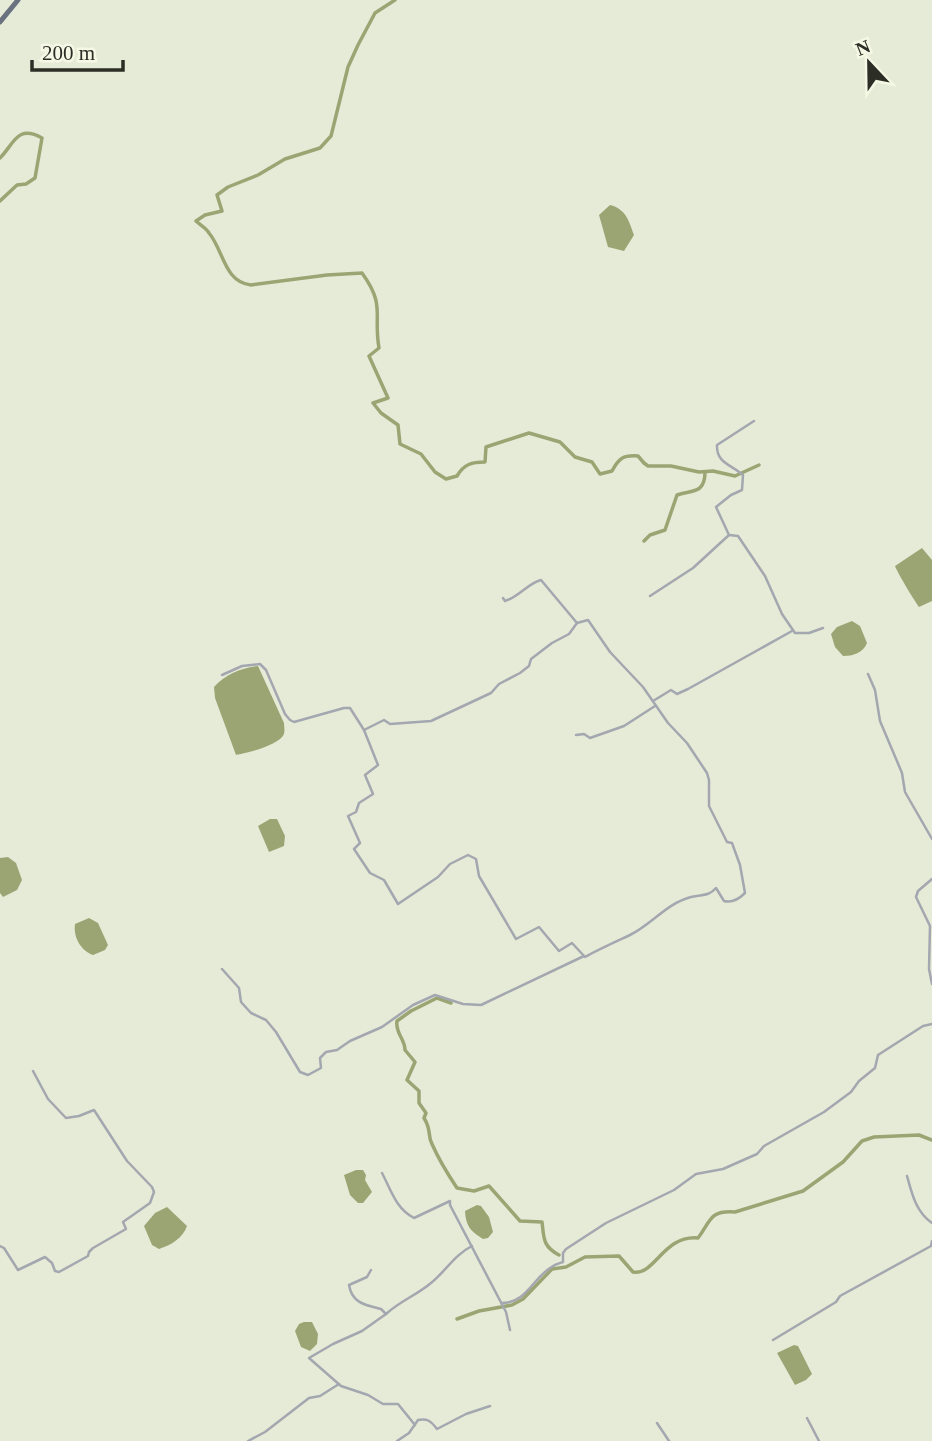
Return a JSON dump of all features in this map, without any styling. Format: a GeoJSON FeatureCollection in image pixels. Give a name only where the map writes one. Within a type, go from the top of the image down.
{"type":"FeatureCollection","features":[{"type":"Feature","properties":{"kind":"main road"},"geometry":{"type":"LineString","coordinates":[[0,22],[18,0]]}},
{"type":"Feature","properties":{"kind":"street"},"geometry":{"type":"LineString","coordinates":[[729,535],[716,507],[742,490],[742,474],[722,461],[716,450],[717,445],[754,421]]}},
{"type":"Feature","properties":{"kind":"street"},"geometry":{"type":"LineString","coordinates":[[650,596],[694,568],[729,535],[738,536],[762,570],[792,631],[809,633],[823,628]]}},
{"type":"Feature","properties":{"kind":"street"},"geometry":{"type":"LineString","coordinates":[[503,598],[505,601],[511,600],[541,580],[577,623]]}},
{"type":"Feature","properties":{"kind":"street"},"geometry":{"type":"LineString","coordinates":[[222,969],[239,988],[242,1002],[251,1013],[266,1020],[300,1072],[308,1075],[321,1068],[320,1058],[326,1052],[337,1051],[349,1041],[382,1027],[413,1004],[439,995],[463,1004],[481,1005],[629,936],[691,897],[705,896],[716,888],[724,901],[729,902],[740,899],[745,893],[735,850],[732,843],[727,842],[709,806],[709,780],[706,774],[687,743],[675,732],[643,687],[610,652],[588,620],[577,623],[569,634],[551,643],[531,659],[529,666],[499,684],[491,693],[431,721],[390,724],[384,720],[364,730]]}},
{"type":"Feature","properties":{"kind":"street"},"geometry":{"type":"LineString","coordinates":[[576,735],[584,734],[590,738],[615,729],[671,690],[677,694],[688,689],[792,631]]}},
{"type":"Feature","properties":{"kind":"street"},"geometry":{"type":"LineString","coordinates":[[222,675],[242,666],[260,664],[266,670],[290,720],[294,722],[350,708],[364,730],[378,765],[365,775],[373,794],[359,803],[355,812],[348,816],[360,843],[354,849],[370,873],[384,880],[398,904],[438,877],[450,864],[468,855],[476,859],[479,876],[516,939],[539,927],[559,951],[572,943],[584,956]]}},
{"type":"Feature","properties":{"kind":"street"},"geometry":{"type":"LineString","coordinates":[[868,674],[875,690],[880,721],[902,773],[905,792],[932,839]]}},
{"type":"Feature","properties":{"kind":"street"},"geometry":{"type":"LineString","coordinates":[[932,878],[918,891],[916,897],[930,926],[929,969],[932,984]]}},
{"type":"Feature","properties":{"kind":"street"},"geometry":{"type":"LineString","coordinates":[[502,1303],[519,1299],[550,1268],[563,1262],[566,1249],[606,1223],[674,1190],[696,1174],[723,1170],[758,1154],[768,1143],[824,1112],[851,1092],[859,1081],[875,1068],[878,1055],[923,1026],[932,1024]]}},
{"type":"Feature","properties":{"kind":"street"},"geometry":{"type":"LineString","coordinates":[[0,1246],[18,1270],[45,1257],[59,1272],[88,1256],[93,1248],[126,1229],[123,1222],[150,1203],[155,1192],[127,1161],[94,1110],[66,1118],[48,1099],[33,1071]]}},
{"type":"Feature","properties":{"kind":"street"},"geometry":{"type":"LineString","coordinates":[[382,1172],[395,1201],[414,1218],[450,1201],[502,1303],[510,1330]]}},
{"type":"Feature","properties":{"kind":"street"},"geometry":{"type":"LineString","coordinates":[[907,1176],[914,1201],[924,1218],[932,1223]]}},
{"type":"Feature","properties":{"kind":"street"},"geometry":{"type":"LineString","coordinates":[[773,1340],[836,1302],[840,1296],[931,1246],[932,1240]]}},
{"type":"Feature","properties":{"kind":"street"},"geometry":{"type":"LineString","coordinates":[[415,1424],[398,1404],[383,1404],[368,1395],[351,1391],[309,1358],[362,1331],[394,1306],[429,1285],[447,1264],[472,1245]]}},
{"type":"Feature","properties":{"kind":"street"},"geometry":{"type":"LineString","coordinates":[[371,1270],[367,1277],[349,1284],[349,1289],[363,1306],[381,1308],[386,1314]]}},
{"type":"Feature","properties":{"kind":"street"},"geometry":{"type":"LineString","coordinates":[[248,1441],[265,1432],[309,1398],[320,1396],[339,1384]]}},
{"type":"Feature","properties":{"kind":"street"},"geometry":{"type":"LineString","coordinates":[[397,1441],[409,1433],[418,1420],[424,1418],[432,1422],[437,1429],[466,1413],[490,1406]]}},
{"type":"Feature","properties":{"kind":"street"},"geometry":{"type":"LineString","coordinates":[[807,1418],[819,1441]]}},
{"type":"Feature","properties":{"kind":"street"},"geometry":{"type":"LineString","coordinates":[[657,1423],[669,1441]]}},
{"type":"Feature","properties":{"kind":"shaded area"},"geometry":{"type":"Polygon","coordinates":[[[610,205],[623,213],[634,235],[624,251],[608,247],[599,215],[610,205]]]}},
{"type":"Feature","properties":{"kind":"shaded area"},"geometry":{"type":"Polygon","coordinates":[[[922,548],[932,560],[932,601],[919,607],[895,566],[922,548]]]}},
{"type":"Feature","properties":{"kind":"shaded area"},"geometry":{"type":"Polygon","coordinates":[[[852,621],[860,626],[867,643],[857,653],[843,656],[835,647],[831,634],[837,627],[852,621]]]}},
{"type":"Feature","properties":{"kind":"shaded area"},"geometry":{"type":"Polygon","coordinates":[[[258,666],[284,723],[284,734],[270,745],[236,755],[215,698],[214,687],[234,672],[258,666]]]}},
{"type":"Feature","properties":{"kind":"shaded area"},"geometry":{"type":"Polygon","coordinates":[[[270,819],[277,819],[285,836],[284,846],[269,852],[258,826],[270,819]]]}},
{"type":"Feature","properties":{"kind":"shaded area"},"geometry":{"type":"Polygon","coordinates":[[[8,857],[16,863],[22,880],[17,890],[3,897],[0,893],[0,858],[8,857]]]}},
{"type":"Feature","properties":{"kind":"shaded area"},"geometry":{"type":"Polygon","coordinates":[[[89,918],[98,923],[108,945],[105,950],[93,955],[82,947],[75,929],[75,924],[89,918]]]}},
{"type":"Feature","properties":{"kind":"shaded area"},"geometry":{"type":"Polygon","coordinates":[[[363,1170],[372,1192],[363,1203],[358,1203],[350,1195],[344,1175],[363,1170]]]}},
{"type":"Feature","properties":{"kind":"shaded area"},"geometry":{"type":"Polygon","coordinates":[[[477,1205],[481,1206],[489,1217],[493,1232],[488,1238],[483,1239],[475,1233],[466,1221],[465,1211],[477,1205]]]}},
{"type":"Feature","properties":{"kind":"shaded area"},"geometry":{"type":"Polygon","coordinates":[[[167,1207],[187,1226],[176,1240],[159,1249],[152,1245],[144,1226],[155,1213],[167,1207]]]}},
{"type":"Feature","properties":{"kind":"shaded area"},"geometry":{"type":"Polygon","coordinates":[[[312,1322],[318,1334],[317,1344],[310,1351],[301,1347],[295,1331],[299,1324],[312,1322]]]}},
{"type":"Feature","properties":{"kind":"shaded area"},"geometry":{"type":"Polygon","coordinates":[[[794,1345],[798,1346],[812,1374],[795,1385],[777,1353],[794,1345]]]}},
{"type":"Feature","properties":{"kind":"waterway"},"geometry":{"type":"LineString","coordinates":[[395,0],[375,13],[358,45],[348,67],[331,136],[320,148],[285,159],[258,175],[228,187],[217,195],[222,211],[205,215],[196,221],[214,240],[230,272],[242,283],[251,285],[362,273],[374,294],[377,310],[379,348],[369,356],[388,398],[373,403],[381,413],[398,425],[400,444],[421,454],[435,472],[446,479],[457,476],[469,464],[485,462],[486,447],[529,433],[560,442],[575,457],[592,462],[600,474],[612,471],[619,460],[625,457],[638,456],[644,463]]}},
{"type":"Feature","properties":{"kind":"waterway"},"geometry":{"type":"LineString","coordinates":[[0,158],[21,134],[34,134],[42,138],[35,178],[26,184],[17,185],[0,201]]}},
{"type":"Feature","properties":{"kind":"waterway"},"geometry":{"type":"LineString","coordinates":[[644,463],[648,466],[671,466],[735,476],[759,465]]}},
{"type":"Feature","properties":{"kind":"waterway"},"geometry":{"type":"LineString","coordinates":[[644,541],[650,535],[665,530],[677,495],[700,488],[705,472]]}},
{"type":"Feature","properties":{"kind":"waterway"},"geometry":{"type":"LineString","coordinates":[[451,1003],[437,998],[397,1021],[397,1029],[405,1050],[415,1062],[407,1080],[419,1091],[419,1103],[426,1113],[424,1118],[432,1144],[457,1188],[474,1191],[489,1186],[520,1221],[542,1222],[547,1245],[559,1255]]}},
{"type":"Feature","properties":{"kind":"waterway"},"geometry":{"type":"LineString","coordinates":[[457,1319],[479,1311],[512,1305],[523,1299],[552,1269],[566,1267],[585,1257],[619,1256],[633,1272],[641,1272],[676,1243],[698,1238],[715,1215],[735,1212],[803,1191],[843,1162],[862,1141],[874,1137],[919,1135],[932,1140]]}}]}
